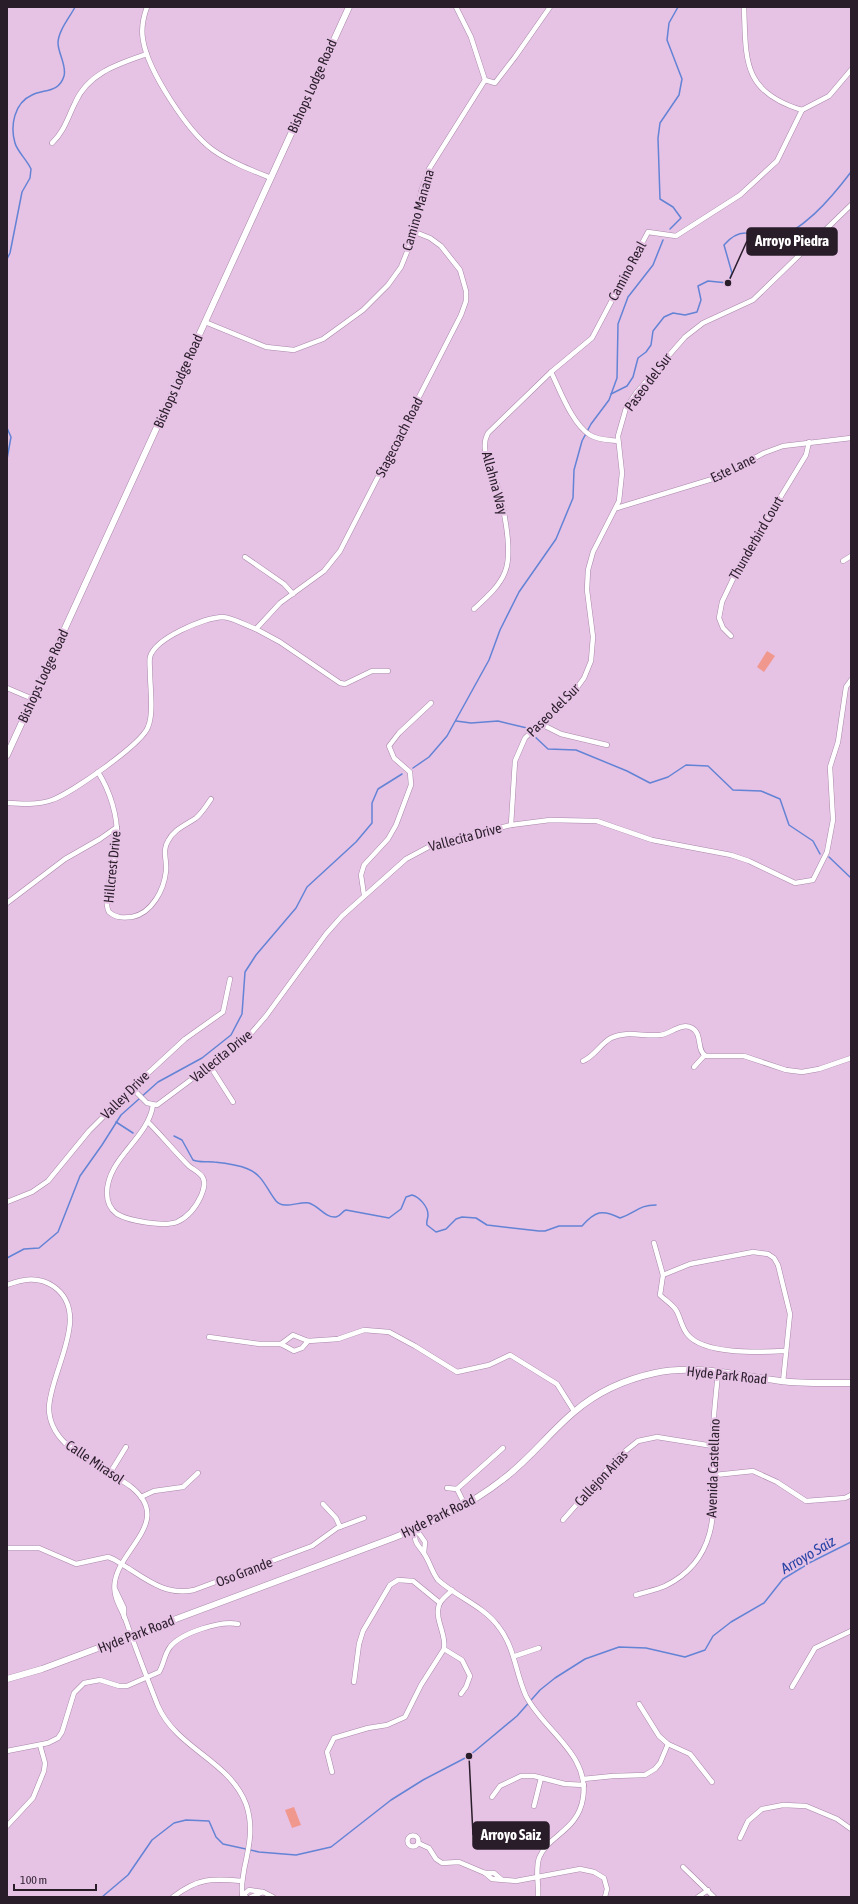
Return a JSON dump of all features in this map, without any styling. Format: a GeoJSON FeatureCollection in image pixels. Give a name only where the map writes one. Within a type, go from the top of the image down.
{"type":"FeatureCollection","features":[{"type":"Feature","properties":{"kind":"main road","name":"Bishops Lodge Road"},"geometry":{"type":"LineString","coordinates":[[7,755],[349,7]]}},
{"type":"Feature","properties":{"kind":"main road","name":"Hyde Park Road"},"geometry":{"type":"LineString","coordinates":[[7,1679],[42,1669],[416,1529],[465,1505],[495,1486],[520,1466],[574,1411],[613,1387],[634,1379],[657,1373],[687,1370],[718,1372],[783,1382],[851,1383]]}},
{"type":"Feature","properties":{"kind":"street"},"geometry":{"type":"LineString","coordinates":[[146,7],[142,31],[147,54],[176,108],[199,138],[220,155],[270,178]]}},
{"type":"Feature","properties":{"kind":"street"},"geometry":{"type":"LineString","coordinates":[[456,7],[471,36],[485,80],[495,83],[516,57],[550,7]]}},
{"type":"Feature","properties":{"kind":"street"},"geometry":{"type":"LineString","coordinates":[[744,7],[744,40],[750,71],[765,92],[784,104],[802,110],[829,96],[851,70]]}},
{"type":"Feature","properties":{"kind":"street"},"geometry":{"type":"LineString","coordinates":[[52,143],[62,131],[78,97],[89,81],[108,69],[147,54]]}},
{"type":"Feature","properties":{"kind":"street","name":"Camino Manana"},"geometry":{"type":"LineString","coordinates":[[205,322],[266,347],[294,350],[313,344],[337,331],[376,298],[400,267],[415,232],[421,192],[428,169],[485,80]]}},
{"type":"Feature","properties":{"kind":"street","name":"Camino Real"},"geometry":{"type":"LineString","coordinates":[[551,372],[592,338],[648,232],[676,236],[740,195],[776,162],[802,110]]}},
{"type":"Feature","properties":{"kind":"street","name":"Paseo del Sur"},"geometry":{"type":"LineString","coordinates":[[511,825],[515,762],[525,738],[576,689],[590,667],[593,644],[587,590],[588,570],[593,552],[616,508],[622,473],[618,441],[619,426],[629,403],[678,344],[698,326],[753,300],[851,205]]}},
{"type":"Feature","properties":{"kind":"street","name":"Stagecoach Road"},"geometry":{"type":"LineString","coordinates":[[256,629],[277,606],[324,572],[340,551],[401,431],[446,347],[463,310],[466,291],[460,270],[441,246],[430,238],[415,232]]}},
{"type":"Feature","properties":{"kind":"street"},"geometry":{"type":"LineString","coordinates":[[551,372],[570,410],[584,430],[598,438],[618,441]]}},
{"type":"Feature","properties":{"kind":"street","name":"Allahna Way"},"geometry":{"type":"LineString","coordinates":[[474,609],[490,594],[498,583],[505,572],[508,562],[503,505],[498,485],[486,453],[486,437],[491,429],[551,372]]}},
{"type":"Feature","properties":{"kind":"street","name":"Este Lane"},"geometry":{"type":"LineString","coordinates":[[616,508],[720,477],[777,448],[809,442],[851,438]]}},
{"type":"Feature","properties":{"kind":"street","name":"Thunderbird Court"},"geometry":{"type":"LineString","coordinates":[[731,636],[723,628],[719,618],[722,602],[740,562],[806,455],[809,442]]}},
{"type":"Feature","properties":{"kind":"street"},"geometry":{"type":"LineString","coordinates":[[843,561],[851,556]]}},
{"type":"Feature","properties":{"kind":"street"},"geometry":{"type":"LineString","coordinates":[[244,557],[284,584],[293,594]]}},
{"type":"Feature","properties":{"kind":"street"},"geometry":{"type":"LineString","coordinates":[[7,803],[35,804],[52,801],[98,772],[138,740],[148,728],[151,707],[150,657],[158,645],[189,626],[211,619],[224,617],[256,629],[280,642],[340,683],[345,684],[372,671],[388,671]]}},
{"type":"Feature","properties":{"kind":"street","name":"Vallecita Drive"},"geometry":{"type":"LineString","coordinates":[[153,1105],[162,1102],[242,1042],[258,1026],[326,934],[364,895],[406,859],[434,844],[511,825],[550,820],[597,821],[652,840],[731,855],[749,860],[795,883],[813,880],[827,852],[833,820],[831,763],[838,742],[846,687],[851,680]]}},
{"type":"Feature","properties":{"kind":"street"},"geometry":{"type":"LineString","coordinates":[[7,688],[33,699]]}},
{"type":"Feature","properties":{"kind":"street"},"geometry":{"type":"LineString","coordinates":[[364,895],[361,875],[364,865],[388,839],[406,803],[411,785],[410,772],[394,758],[388,746],[431,703]]}},
{"type":"Feature","properties":{"kind":"street"},"geometry":{"type":"LineString","coordinates":[[539,723],[566,736],[607,745]]}},
{"type":"Feature","properties":{"kind":"street","name":"Hillcrest Drive"},"geometry":{"type":"LineString","coordinates":[[98,772],[108,790],[117,827],[117,845],[106,906],[109,912],[115,916],[131,917],[148,910],[156,900],[164,878],[165,850],[168,840],[179,829],[198,816],[212,799]]}},
{"type":"Feature","properties":{"kind":"street"},"geometry":{"type":"LineString","coordinates":[[7,903],[65,859],[96,842],[117,827]]}},
{"type":"Feature","properties":{"kind":"street","name":"Valley Drive"},"geometry":{"type":"LineString","coordinates":[[7,1202],[32,1192],[48,1181],[86,1135],[132,1088],[184,1039],[223,1012],[230,979]]}},
{"type":"Feature","properties":{"kind":"street"},"geometry":{"type":"LineString","coordinates":[[583,1060],[594,1054],[606,1042],[617,1036],[631,1034],[661,1035],[682,1026],[692,1028],[696,1032],[704,1056]]}},
{"type":"Feature","properties":{"kind":"street"},"geometry":{"type":"LineString","coordinates":[[704,1056],[744,1056],[786,1070],[802,1072],[851,1058]]}},
{"type":"Feature","properties":{"kind":"street"},"geometry":{"type":"LineString","coordinates":[[694,1068],[704,1056]]}},
{"type":"Feature","properties":{"kind":"street"},"geometry":{"type":"LineString","coordinates":[[210,1066],[233,1102]]}},
{"type":"Feature","properties":{"kind":"street"},"geometry":{"type":"LineString","coordinates":[[132,1088],[145,1102],[153,1105],[148,1122],[112,1173],[107,1188],[108,1204],[117,1214],[124,1216],[157,1224],[176,1222],[186,1216],[196,1205],[203,1190],[203,1178],[189,1166],[148,1122]]}},
{"type":"Feature","properties":{"kind":"street"},"geometry":{"type":"LineString","coordinates":[[654,1243],[663,1275],[660,1295],[676,1310],[683,1328],[698,1343],[706,1346],[754,1352],[786,1351]]}},
{"type":"Feature","properties":{"kind":"street"},"geometry":{"type":"LineString","coordinates":[[663,1275],[690,1264],[753,1252],[765,1253],[772,1256],[778,1265],[790,1310],[790,1332],[786,1351],[786,1365],[783,1382]]}},
{"type":"Feature","properties":{"kind":"street","name":"Calle Mirasol"},"geometry":{"type":"LineString","coordinates":[[7,1285],[27,1279],[40,1280],[56,1288],[67,1300],[71,1314],[70,1324],[51,1395],[50,1418],[55,1430],[65,1443],[130,1486],[141,1497]]}},
{"type":"Feature","properties":{"kind":"street"},"geometry":{"type":"LineString","coordinates":[[281,1344],[293,1335],[308,1341],[338,1339],[364,1330],[390,1332],[433,1356],[457,1372],[489,1366],[510,1355],[557,1384],[574,1411]]}},
{"type":"Feature","properties":{"kind":"street"},"geometry":{"type":"LineString","coordinates":[[209,1337],[260,1344],[281,1344],[294,1351],[302,1348],[308,1341]]}},
{"type":"Feature","properties":{"kind":"street","name":"Avenida Castellano"},"geometry":{"type":"LineString","coordinates":[[636,1595],[664,1586],[685,1573],[699,1557],[709,1537],[715,1510],[713,1446],[718,1372]]}},
{"type":"Feature","properties":{"kind":"street","name":"Callejon Arias"},"geometry":{"type":"LineString","coordinates":[[563,1520],[618,1457],[638,1441],[657,1437],[713,1446]]}},
{"type":"Feature","properties":{"kind":"street"},"geometry":{"type":"LineString","coordinates":[[110,1473],[126,1447]]}},
{"type":"Feature","properties":{"kind":"street"},"geometry":{"type":"LineString","coordinates":[[447,1488],[458,1489],[503,1448]]}},
{"type":"Feature","properties":{"kind":"street"},"geometry":{"type":"LineString","coordinates":[[715,1475],[753,1471],[776,1482],[806,1501],[845,1498],[851,1495]]}},
{"type":"Feature","properties":{"kind":"street"},"geometry":{"type":"LineString","coordinates":[[198,1473],[184,1487],[154,1490],[141,1497],[146,1509],[145,1525],[140,1537],[116,1575],[114,1588],[124,1608],[124,1617],[160,1711],[168,1724],[184,1740],[222,1769],[235,1784],[247,1810],[251,1826],[250,1842],[242,1881],[244,1897]]}},
{"type":"Feature","properties":{"kind":"street"},"geometry":{"type":"LineString","coordinates":[[458,1489],[465,1505]]}},
{"type":"Feature","properties":{"kind":"street"},"geometry":{"type":"LineString","coordinates":[[323,1504],[336,1518],[340,1527]]}},
{"type":"Feature","properties":{"kind":"street","name":"Oso Grande"},"geometry":{"type":"LineString","coordinates":[[7,1548],[39,1548],[76,1564],[105,1557],[114,1559],[161,1588],[179,1592],[189,1591],[312,1546],[340,1527],[364,1518]]}},
{"type":"Feature","properties":{"kind":"street"},"geometry":{"type":"LineString","coordinates":[[416,1529],[416,1543],[420,1551],[424,1553],[435,1576],[485,1613],[496,1623],[507,1638],[515,1656],[522,1685],[528,1698],[573,1755],[581,1770],[584,1785],[582,1803],[578,1814],[568,1827],[541,1855],[538,1863],[538,1897]]}},
{"type":"Feature","properties":{"kind":"street"},"geometry":{"type":"LineString","coordinates":[[416,1529],[425,1542],[424,1553]]}},
{"type":"Feature","properties":{"kind":"street"},"geometry":{"type":"LineString","coordinates":[[354,1682],[359,1644],[364,1631],[390,1585],[398,1580],[413,1581],[440,1603]]}},
{"type":"Feature","properties":{"kind":"street"},"geometry":{"type":"LineString","coordinates":[[332,1772],[327,1752],[334,1738],[368,1728],[387,1725],[405,1717],[421,1685],[444,1649],[444,1636],[438,1612],[440,1603],[452,1590]]}},
{"type":"Feature","properties":{"kind":"street"},"geometry":{"type":"LineString","coordinates":[[7,1751],[51,1742],[59,1736],[74,1693],[82,1684],[97,1680],[124,1687],[160,1671],[165,1654],[178,1640],[222,1623],[238,1624]]}},
{"type":"Feature","properties":{"kind":"street"},"geometry":{"type":"LineString","coordinates":[[792,1687],[815,1648],[851,1631]]}},
{"type":"Feature","properties":{"kind":"street"},"geometry":{"type":"LineString","coordinates":[[515,1656],[540,1648]]}},
{"type":"Feature","properties":{"kind":"street"},"geometry":{"type":"LineString","coordinates":[[444,1649],[462,1660],[470,1676],[466,1687],[461,1694]]}},
{"type":"Feature","properties":{"kind":"street"},"geometry":{"type":"LineString","coordinates":[[638,1704],[654,1730],[668,1744],[690,1754],[712,1782]]}},
{"type":"Feature","properties":{"kind":"street"},"geometry":{"type":"LineString","coordinates":[[583,1779],[648,1774],[660,1763],[668,1744]]}},
{"type":"Feature","properties":{"kind":"street"},"geometry":{"type":"LineString","coordinates":[[7,1826],[33,1798],[44,1771],[45,1763],[40,1745]]}},
{"type":"Feature","properties":{"kind":"street"},"geometry":{"type":"LineString","coordinates":[[492,1797],[500,1786],[513,1779],[526,1776],[541,1778],[560,1784],[584,1785]]}},
{"type":"Feature","properties":{"kind":"street"},"geometry":{"type":"LineString","coordinates":[[534,1806],[541,1778]]}},
{"type":"Feature","properties":{"kind":"street"},"geometry":{"type":"LineString","coordinates":[[740,1838],[748,1821],[762,1809],[783,1805],[806,1806],[837,1819],[851,1829]]}},
{"type":"Feature","properties":{"kind":"street"},"geometry":{"type":"LineString","coordinates":[[418,1844],[429,1848],[436,1859],[442,1863],[459,1862],[485,1873],[494,1874],[501,1879],[516,1881],[580,1869],[594,1872],[604,1878],[607,1889],[605,1897]]}},
{"type":"Feature","properties":{"kind":"street"},"geometry":{"type":"LineString","coordinates":[[684,1867],[714,1897]]}},
{"type":"Feature","properties":{"kind":"street"},"geometry":{"type":"LineString","coordinates":[[173,1897],[185,1888],[207,1879],[242,1881]]}},
{"type":"Feature","properties":{"kind":"street"},"geometry":{"type":"LineString","coordinates":[[244,1897],[249,1890],[263,1892],[273,1897]]}},
{"type":"Feature","properties":{"kind":"street"},"geometry":{"type":"LineString","coordinates":[[698,1897],[708,1890]]}},
{"type":"Feature","properties":{"kind":"street"},"geometry":{"type":"LineString","coordinates":[[251,1897],[263,1892]]}},
{"type":"Feature","properties":{"kind":"shaded area"},"geometry":{"type":"Polygon","coordinates":[[[767,651],[775,656],[764,672],[757,667],[767,651]]]}},
{"type":"Feature","properties":{"kind":"shaded area"},"geometry":{"type":"Polygon","coordinates":[[[294,1807],[301,1825],[292,1828],[285,1810],[294,1807]]]}},
{"type":"Feature","properties":{"kind":"waterway"},"geometry":{"type":"LineString","coordinates":[[7,259],[10,253],[22,192],[30,178],[31,169],[15,143],[13,122],[17,109],[21,103],[32,95],[55,88],[62,81],[65,72],[58,43],[62,29],[75,7]]}},
{"type":"Feature","properties":{"kind":"waterway"},"geometry":{"type":"LineString","coordinates":[[670,229],[681,218],[673,207],[660,199],[658,138],[660,123],[679,95],[682,79],[667,40],[669,23],[678,7]]}},
{"type":"Feature","properties":{"kind":"waterway"},"geometry":{"type":"LineString","coordinates":[[611,394],[627,386],[633,377],[638,358],[646,352],[651,345],[653,331],[664,317],[673,313],[685,315],[697,312],[701,300],[698,286],[708,281],[728,283],[732,273],[724,245],[735,236],[745,233],[756,236],[768,243],[781,238],[793,231],[814,214],[834,194],[851,172]]}},
{"type":"Feature","properties":{"kind":"waterway"},"geometry":{"type":"LineString","coordinates":[[413,768],[429,757],[447,736],[489,660],[500,630],[519,592],[556,539],[573,498],[574,470],[582,441],[591,424],[609,400],[617,378],[618,324],[628,297],[653,265],[663,240]]}},
{"type":"Feature","properties":{"kind":"waterway"},"geometry":{"type":"LineString","coordinates":[[7,428],[11,437],[7,459]]}},
{"type":"Feature","properties":{"kind":"waterway"},"geometry":{"type":"LineString","coordinates":[[456,721],[471,723],[498,721],[527,728]]}},
{"type":"Feature","properties":{"kind":"waterway"},"geometry":{"type":"LineString","coordinates":[[532,734],[548,749],[576,750],[627,771],[650,783],[668,777],[686,765],[708,766],[733,790],[761,791],[780,799],[789,825],[813,841],[820,854]]}},
{"type":"Feature","properties":{"kind":"waterway"},"geometry":{"type":"LineString","coordinates":[[7,1258],[24,1249],[39,1248],[58,1232],[80,1176],[121,1115],[158,1082],[202,1058],[231,1035],[242,1014],[245,972],[256,955],[296,908],[307,887],[356,842],[372,823],[372,803],[378,789],[402,774]]}},
{"type":"Feature","properties":{"kind":"waterway"},"geometry":{"type":"LineString","coordinates":[[829,857],[851,878]]}},
{"type":"Feature","properties":{"kind":"waterway"},"geometry":{"type":"LineString","coordinates":[[116,1122],[133,1133]]}},
{"type":"Feature","properties":{"kind":"waterway"},"geometry":{"type":"LineString","coordinates":[[174,1136],[182,1140],[193,1160],[231,1164],[253,1172],[261,1179],[279,1204],[287,1205],[309,1203],[332,1217],[336,1217],[346,1210],[389,1218],[401,1209],[406,1197],[412,1195],[425,1205],[428,1212],[427,1225],[436,1232],[446,1229],[456,1219],[462,1217],[476,1218],[487,1225],[545,1231],[559,1226],[582,1226],[591,1217],[599,1213],[608,1213],[620,1218],[645,1206],[656,1205]]}},
{"type":"Feature","properties":{"kind":"waterway","name":"Arroyo Saiz"},"geometry":{"type":"LineString","coordinates":[[102,1897],[128,1875],[152,1840],[174,1823],[186,1820],[209,1821],[216,1837],[223,1844],[259,1852],[296,1855],[331,1847],[391,1800],[423,1780],[469,1756],[517,1716],[540,1690],[555,1678],[585,1659],[619,1647],[646,1648],[685,1657],[705,1650],[713,1636],[731,1622],[764,1603],[783,1579],[811,1562],[851,1542]]}},
{"type":"Feature","properties":{"kind":"place","name":"Arroyo Piedra"},"geometry":{"type":"Point","coordinates":[728,283]}},
{"type":"Feature","properties":{"kind":"place","name":"Arroyo Saiz"},"geometry":{"type":"Point","coordinates":[469,1756]}}]}
